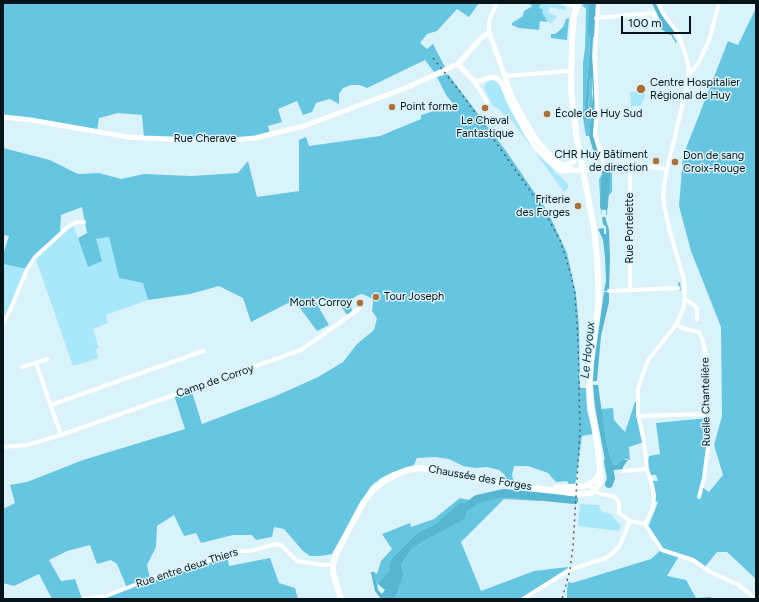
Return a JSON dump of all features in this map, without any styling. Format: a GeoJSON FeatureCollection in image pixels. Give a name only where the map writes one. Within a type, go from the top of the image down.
{"type":"FeatureCollection","features":[{"type":"Feature","properties":{"kind":"main road"},"geometry":{"type":"LineString","coordinates":[[577,5],[570,71],[572,109],[595,238],[599,292],[599,304],[591,354],[589,382],[590,401],[598,449],[601,480],[594,490]]}},
{"type":"Feature","properties":{"kind":"main road","name":"Chaussée des Forges"},"geometry":{"type":"LineString","coordinates":[[333,565],[336,554],[363,503],[373,490],[384,481],[401,473],[421,468],[499,483],[578,494],[591,493],[594,490]]}},
{"type":"Feature","properties":{"kind":"main road"},"geometry":{"type":"LineString","coordinates":[[590,485],[600,472]]}},
{"type":"Feature","properties":{"kind":"main road","name":"Chaussée des Forges"},"geometry":{"type":"LineString","coordinates":[[545,489],[590,485]]}},
{"type":"Feature","properties":{"kind":"main road"},"geometry":{"type":"LineString","coordinates":[[333,565],[333,573],[341,599]]}},
{"type":"Feature","properties":{"kind":"street"},"geometry":{"type":"LineString","coordinates":[[497,3],[489,21],[488,32],[516,105],[532,133],[545,150],[563,166],[574,170]]}},
{"type":"Feature","properties":{"kind":"street"},"geometry":{"type":"LineString","coordinates":[[565,3],[577,5]]}},
{"type":"Feature","properties":{"kind":"street"},"geometry":{"type":"LineString","coordinates":[[598,3],[594,55],[597,116],[595,135],[606,168]]}},
{"type":"Feature","properties":{"kind":"street"},"geometry":{"type":"LineString","coordinates":[[645,524],[653,508],[654,495],[647,469],[644,442],[638,416],[638,388],[648,360],[676,325],[683,309],[685,299],[684,280],[665,210],[664,185],[689,75],[686,56],[678,33],[664,15],[658,3]]}},
{"type":"Feature","properties":{"kind":"street"},"geometry":{"type":"LineString","coordinates":[[689,75],[699,62],[708,40],[719,3]]}},
{"type":"Feature","properties":{"kind":"street"},"geometry":{"type":"LineString","coordinates":[[596,18],[639,14]]}},
{"type":"Feature","properties":{"kind":"street"},"geometry":{"type":"LineString","coordinates":[[487,102],[475,82],[458,64],[488,32]]}},
{"type":"Feature","properties":{"kind":"street","name":"Rue Cherave"},"geometry":{"type":"LineString","coordinates":[[3,117],[31,120],[128,137],[222,141],[243,140],[304,126],[398,91],[458,64]]}},
{"type":"Feature","properties":{"kind":"street"},"geometry":{"type":"LineString","coordinates":[[505,76],[570,71]]}},
{"type":"Feature","properties":{"kind":"street"},"geometry":{"type":"LineString","coordinates":[[475,82],[490,77],[499,80],[521,124],[535,147],[562,171],[630,166],[667,169]]}},
{"type":"Feature","properties":{"kind":"street"},"geometry":{"type":"LineString","coordinates":[[563,166],[573,162],[579,153]]}},
{"type":"Feature","properties":{"kind":"street","name":"Rue Portelette"},"geometry":{"type":"LineString","coordinates":[[630,166],[630,290]]}},
{"type":"Feature","properties":{"kind":"street"},"geometry":{"type":"LineString","coordinates":[[3,324],[27,269],[35,257],[68,227],[77,222],[84,222]]}},
{"type":"Feature","properties":{"kind":"street"},"geometry":{"type":"LineString","coordinates":[[609,291],[678,288]]}},
{"type":"Feature","properties":{"kind":"street"},"geometry":{"type":"LineString","coordinates":[[685,299],[697,309],[697,320]]}},
{"type":"Feature","properties":{"kind":"street","name":"Camp de Corroy"},"geometry":{"type":"LineString","coordinates":[[3,447],[27,445],[61,435],[301,350],[359,309]]}},
{"type":"Feature","properties":{"kind":"street","name":"Ruelle Chantelière"},"geometry":{"type":"LineString","coordinates":[[676,325],[685,329],[699,332],[703,341],[708,385],[706,414],[708,447],[704,478],[699,497]]}},
{"type":"Feature","properties":{"kind":"street"},"geometry":{"type":"LineString","coordinates":[[51,405],[203,351]]}},
{"type":"Feature","properties":{"kind":"street"},"geometry":{"type":"LineString","coordinates":[[22,367],[48,359]]}},
{"type":"Feature","properties":{"kind":"street"},"geometry":{"type":"LineString","coordinates":[[36,363],[61,435]]}},
{"type":"Feature","properties":{"kind":"street"},"geometry":{"type":"LineString","coordinates":[[638,416],[706,414]]}},
{"type":"Feature","properties":{"kind":"street"},"geometry":{"type":"LineString","coordinates":[[623,471],[647,469]]}},
{"type":"Feature","properties":{"kind":"street"},"geometry":{"type":"LineString","coordinates":[[600,472],[607,473]]}},
{"type":"Feature","properties":{"kind":"street"},"geometry":{"type":"LineString","coordinates":[[590,485],[594,490],[601,494],[612,496],[619,504],[619,513],[630,521],[645,524],[662,550],[693,560],[710,572],[738,585],[756,599]]}},
{"type":"Feature","properties":{"kind":"street"},"geometry":{"type":"LineString","coordinates":[[523,599],[569,570],[606,558],[613,554],[619,547],[630,521]]}},
{"type":"Feature","properties":{"kind":"street","name":"Rue entre deux Thiers"},"geometry":{"type":"LineString","coordinates":[[84,599],[106,596],[150,579],[227,554],[251,551],[274,544],[281,545],[297,561],[322,565],[333,565]]}},
{"type":"Feature","properties":{"kind":"shaded area"},"geometry":{"type":"Polygon","coordinates":[[[3,3],[479,3],[469,17],[457,9],[437,31],[427,34],[420,43],[427,49],[433,44],[445,67],[434,72],[425,60],[367,88],[360,85],[351,85],[343,88],[339,94],[339,104],[330,99],[316,103],[312,112],[303,115],[297,101],[278,109],[282,122],[268,126],[270,134],[243,139],[144,138],[142,115],[118,113],[99,118],[97,132],[3,117],[3,3]]]}},
{"type":"Feature","properties":{"kind":"shaded area"},"geometry":{"type":"Polygon","coordinates":[[[525,3],[544,3],[540,5],[539,8],[543,9],[542,13],[547,22],[540,21],[539,30],[519,28],[512,25],[512,23],[523,16],[524,11],[532,5],[525,3]]]}},
{"type":"Feature","properties":{"kind":"shaded area"},"geometry":{"type":"Polygon","coordinates":[[[544,3],[555,3],[566,7],[565,10],[550,7],[548,13],[557,16],[552,23],[547,22],[539,8],[540,5],[544,3]]]}},
{"type":"Feature","properties":{"kind":"shaded area"},"geometry":{"type":"Polygon","coordinates":[[[591,3],[591,8],[594,7],[594,21],[591,22],[589,61],[583,116],[583,62],[585,49],[586,9],[582,5],[591,3]]]}},
{"type":"Feature","properties":{"kind":"shaded area"},"geometry":{"type":"Polygon","coordinates":[[[652,3],[656,3],[664,18],[675,32],[670,35],[661,29],[661,22],[652,3]]]}},
{"type":"Feature","properties":{"kind":"shaded area"},"geometry":{"type":"Polygon","coordinates":[[[756,8],[756,579],[727,552],[717,552],[704,568],[693,560],[679,556],[667,576],[686,580],[696,598],[710,597],[713,599],[567,599],[568,582],[572,583],[651,559],[661,550],[646,527],[649,525],[658,502],[654,501],[651,481],[658,481],[656,475],[649,475],[647,469],[649,456],[660,454],[656,423],[707,418],[708,447],[702,487],[709,492],[723,475],[714,445],[722,416],[721,327],[691,251],[679,206],[683,156],[728,41],[738,45],[756,8]]]}},
{"type":"Feature","properties":{"kind":"shaded area"},"geometry":{"type":"Polygon","coordinates":[[[569,18],[567,40],[551,38],[551,34],[555,34],[559,31],[563,27],[566,19],[569,18]]]}},
{"type":"Feature","properties":{"kind":"shaded area"},"geometry":{"type":"Polygon","coordinates":[[[594,21],[592,56],[595,103],[593,135],[599,156],[595,157],[589,136],[593,93],[592,77],[590,78],[588,110],[584,125],[583,116],[589,61],[591,22],[594,21]]]}},
{"type":"Feature","properties":{"kind":"shaded area"},"geometry":{"type":"Polygon","coordinates":[[[448,74],[506,151],[548,212],[567,253],[576,294],[579,325],[580,388],[586,388],[587,410],[593,434],[582,436],[575,486],[570,486],[567,481],[556,482],[548,473],[528,466],[514,466],[512,475],[514,483],[503,480],[505,475],[499,470],[487,467],[476,468],[463,466],[449,459],[435,457],[417,458],[414,465],[393,472],[381,478],[371,486],[332,554],[320,556],[310,556],[303,551],[284,529],[274,527],[272,537],[256,540],[252,535],[233,535],[201,543],[196,533],[184,536],[174,515],[157,526],[156,547],[147,565],[150,579],[227,554],[229,566],[270,558],[279,583],[295,588],[298,599],[84,599],[106,596],[127,588],[117,564],[111,560],[97,564],[90,545],[67,551],[49,560],[61,581],[75,579],[82,599],[52,599],[39,574],[14,586],[3,583],[3,509],[15,503],[10,485],[27,482],[83,460],[185,429],[174,395],[191,389],[202,424],[273,397],[318,377],[343,362],[357,344],[374,330],[377,318],[372,311],[372,299],[362,294],[352,299],[352,311],[347,315],[338,302],[327,298],[314,299],[329,325],[317,331],[294,300],[251,322],[243,298],[219,286],[190,294],[148,300],[143,283],[119,278],[109,237],[96,239],[102,261],[88,267],[78,238],[87,233],[82,207],[61,215],[60,234],[39,253],[27,269],[3,264],[3,255],[9,236],[3,235],[3,148],[50,160],[78,174],[99,173],[121,179],[144,174],[191,176],[238,173],[248,161],[257,197],[299,191],[299,140],[306,137],[309,146],[380,136],[421,119],[421,115],[454,105],[446,95],[437,77],[448,74]]]}},
{"type":"Feature","properties":{"kind":"shaded area"},"geometry":{"type":"Polygon","coordinates":[[[592,76],[592,111],[589,136],[586,136],[584,125],[588,111],[590,78],[592,76]]]}},
{"type":"Feature","properties":{"kind":"shaded area"},"geometry":{"type":"Polygon","coordinates":[[[491,80],[500,85],[507,104],[535,152],[555,171],[555,174],[557,173],[568,184],[568,188],[564,192],[507,114],[504,116],[499,109],[493,106],[484,88],[486,83],[491,80]]]}},
{"type":"Feature","properties":{"kind":"shaded area"},"geometry":{"type":"Polygon","coordinates":[[[645,91],[645,96],[641,106],[631,106],[630,92],[645,91]]]}},
{"type":"Feature","properties":{"kind":"shaded area"},"geometry":{"type":"Polygon","coordinates":[[[612,172],[612,192],[608,196],[607,215],[606,200],[603,198],[601,215],[599,179],[603,173],[612,172]]]}},
{"type":"Feature","properties":{"kind":"shaded area"},"geometry":{"type":"Polygon","coordinates":[[[602,217],[605,217],[609,230],[609,291],[604,291],[606,281],[605,257],[603,240],[598,229],[604,228],[604,234],[606,234],[606,227],[603,224],[602,217]]]}},
{"type":"Feature","properties":{"kind":"shaded area"},"geometry":{"type":"Polygon","coordinates":[[[73,224],[88,266],[96,239],[109,237],[119,278],[143,283],[148,300],[106,315],[108,323],[93,329],[99,348],[96,349],[98,358],[73,366],[35,257],[73,224]]]}},
{"type":"Feature","properties":{"kind":"shaded area"},"geometry":{"type":"Polygon","coordinates":[[[3,264],[27,269],[6,318],[3,315],[3,264]]]}},
{"type":"Feature","properties":{"kind":"shaded area"},"geometry":{"type":"Polygon","coordinates":[[[604,292],[609,292],[609,302],[601,336],[597,381],[593,381],[594,363],[604,292]]]}},
{"type":"Feature","properties":{"kind":"shaded area"},"geometry":{"type":"Polygon","coordinates":[[[593,385],[598,385],[606,440],[612,465],[616,465],[623,460],[628,460],[623,469],[607,471],[595,407],[593,385]]]}},
{"type":"Feature","properties":{"kind":"shaded area"},"geometry":{"type":"Polygon","coordinates":[[[635,402],[638,402],[644,442],[629,447],[630,460],[626,459],[612,466],[601,409],[613,408],[614,420],[625,432],[635,402]]]}},
{"type":"Feature","properties":{"kind":"shaded area"},"geometry":{"type":"Polygon","coordinates":[[[504,493],[534,496],[540,501],[504,499],[461,542],[481,591],[534,571],[568,567],[568,571],[523,599],[395,599],[404,575],[401,565],[412,549],[431,537],[459,503],[435,524],[418,532],[391,559],[388,572],[377,586],[374,572],[377,574],[381,561],[392,549],[382,534],[410,523],[411,527],[434,519],[460,498],[469,500],[504,493]]]}},
{"type":"Feature","properties":{"kind":"shaded area"},"geometry":{"type":"Polygon","coordinates":[[[459,503],[471,503],[464,519],[412,549],[401,565],[404,575],[395,599],[381,599],[375,591],[371,572],[374,572],[378,590],[382,594],[385,590],[379,585],[379,582],[388,572],[391,559],[418,532],[435,524],[459,503]]]}},
{"type":"Feature","properties":{"kind":"shaded area"},"geometry":{"type":"Polygon","coordinates":[[[580,504],[599,505],[601,511],[611,514],[621,526],[619,531],[578,526],[580,504]]]}},
{"type":"Feature","properties":{"kind":"waterway","name":"Le Hoyoux"},"geometry":{"type":"LineString","coordinates":[[592,33],[593,3]]}},
{"type":"Feature","properties":{"kind":"waterway"},"geometry":{"type":"LineString","coordinates":[[671,33],[676,42]]}},
{"type":"Feature","properties":{"kind":"waterway","name":"Le Hoyoux"},"geometry":{"type":"LineString","coordinates":[[604,206],[606,173]]}},
{"type":"Feature","properties":{"kind":"waterway"},"geometry":{"type":"LineString","coordinates":[[679,283],[680,287]]}},
{"type":"Feature","properties":{"kind":"waterway","name":"Le Hoyoux"},"geometry":{"type":"LineString","coordinates":[[608,462],[611,478],[609,484]]}},
{"type":"Feature","properties":{"kind":"waterway","name":"Le Hoyoux"},"geometry":{"type":"LineString","coordinates":[[463,509],[477,499],[504,493],[574,500]]}},
{"type":"Feature","properties":{"kind":"railway"},"geometry":{"type":"LineString","coordinates":[[433,58],[461,93],[543,209],[560,240],[571,275],[575,294],[578,341],[580,430],[573,546],[570,570],[562,599]]}},
{"type":"Feature","properties":{"kind":"place","name":"Centre Hospitalier Régional de Huy"},"geometry":{"type":"Point","coordinates":[641,89]}},
{"type":"Feature","properties":{"kind":"place","name":"Point forme"},"geometry":{"type":"Point","coordinates":[392,107]}},
{"type":"Feature","properties":{"kind":"place","name":"Le Cheval Fantastique"},"geometry":{"type":"Point","coordinates":[485,108]}},
{"type":"Feature","properties":{"kind":"place","name":"École de Huy Sud"},"geometry":{"type":"Point","coordinates":[547,114]}},
{"type":"Feature","properties":{"kind":"place","name":"CHR Huy Bâtiment de direction"},"geometry":{"type":"Point","coordinates":[656,161]}},
{"type":"Feature","properties":{"kind":"place","name":"Don de sang Croix-Rouge"},"geometry":{"type":"Point","coordinates":[675,162]}},
{"type":"Feature","properties":{"kind":"place","name":"Friterie des Forges"},"geometry":{"type":"Point","coordinates":[578,206]}},
{"type":"Feature","properties":{"kind":"place","name":"Tour Joseph"},"geometry":{"type":"Point","coordinates":[376,297]}},
{"type":"Feature","properties":{"kind":"place","name":"Mont Corroy"},"geometry":{"type":"Point","coordinates":[360,303]}}]}
